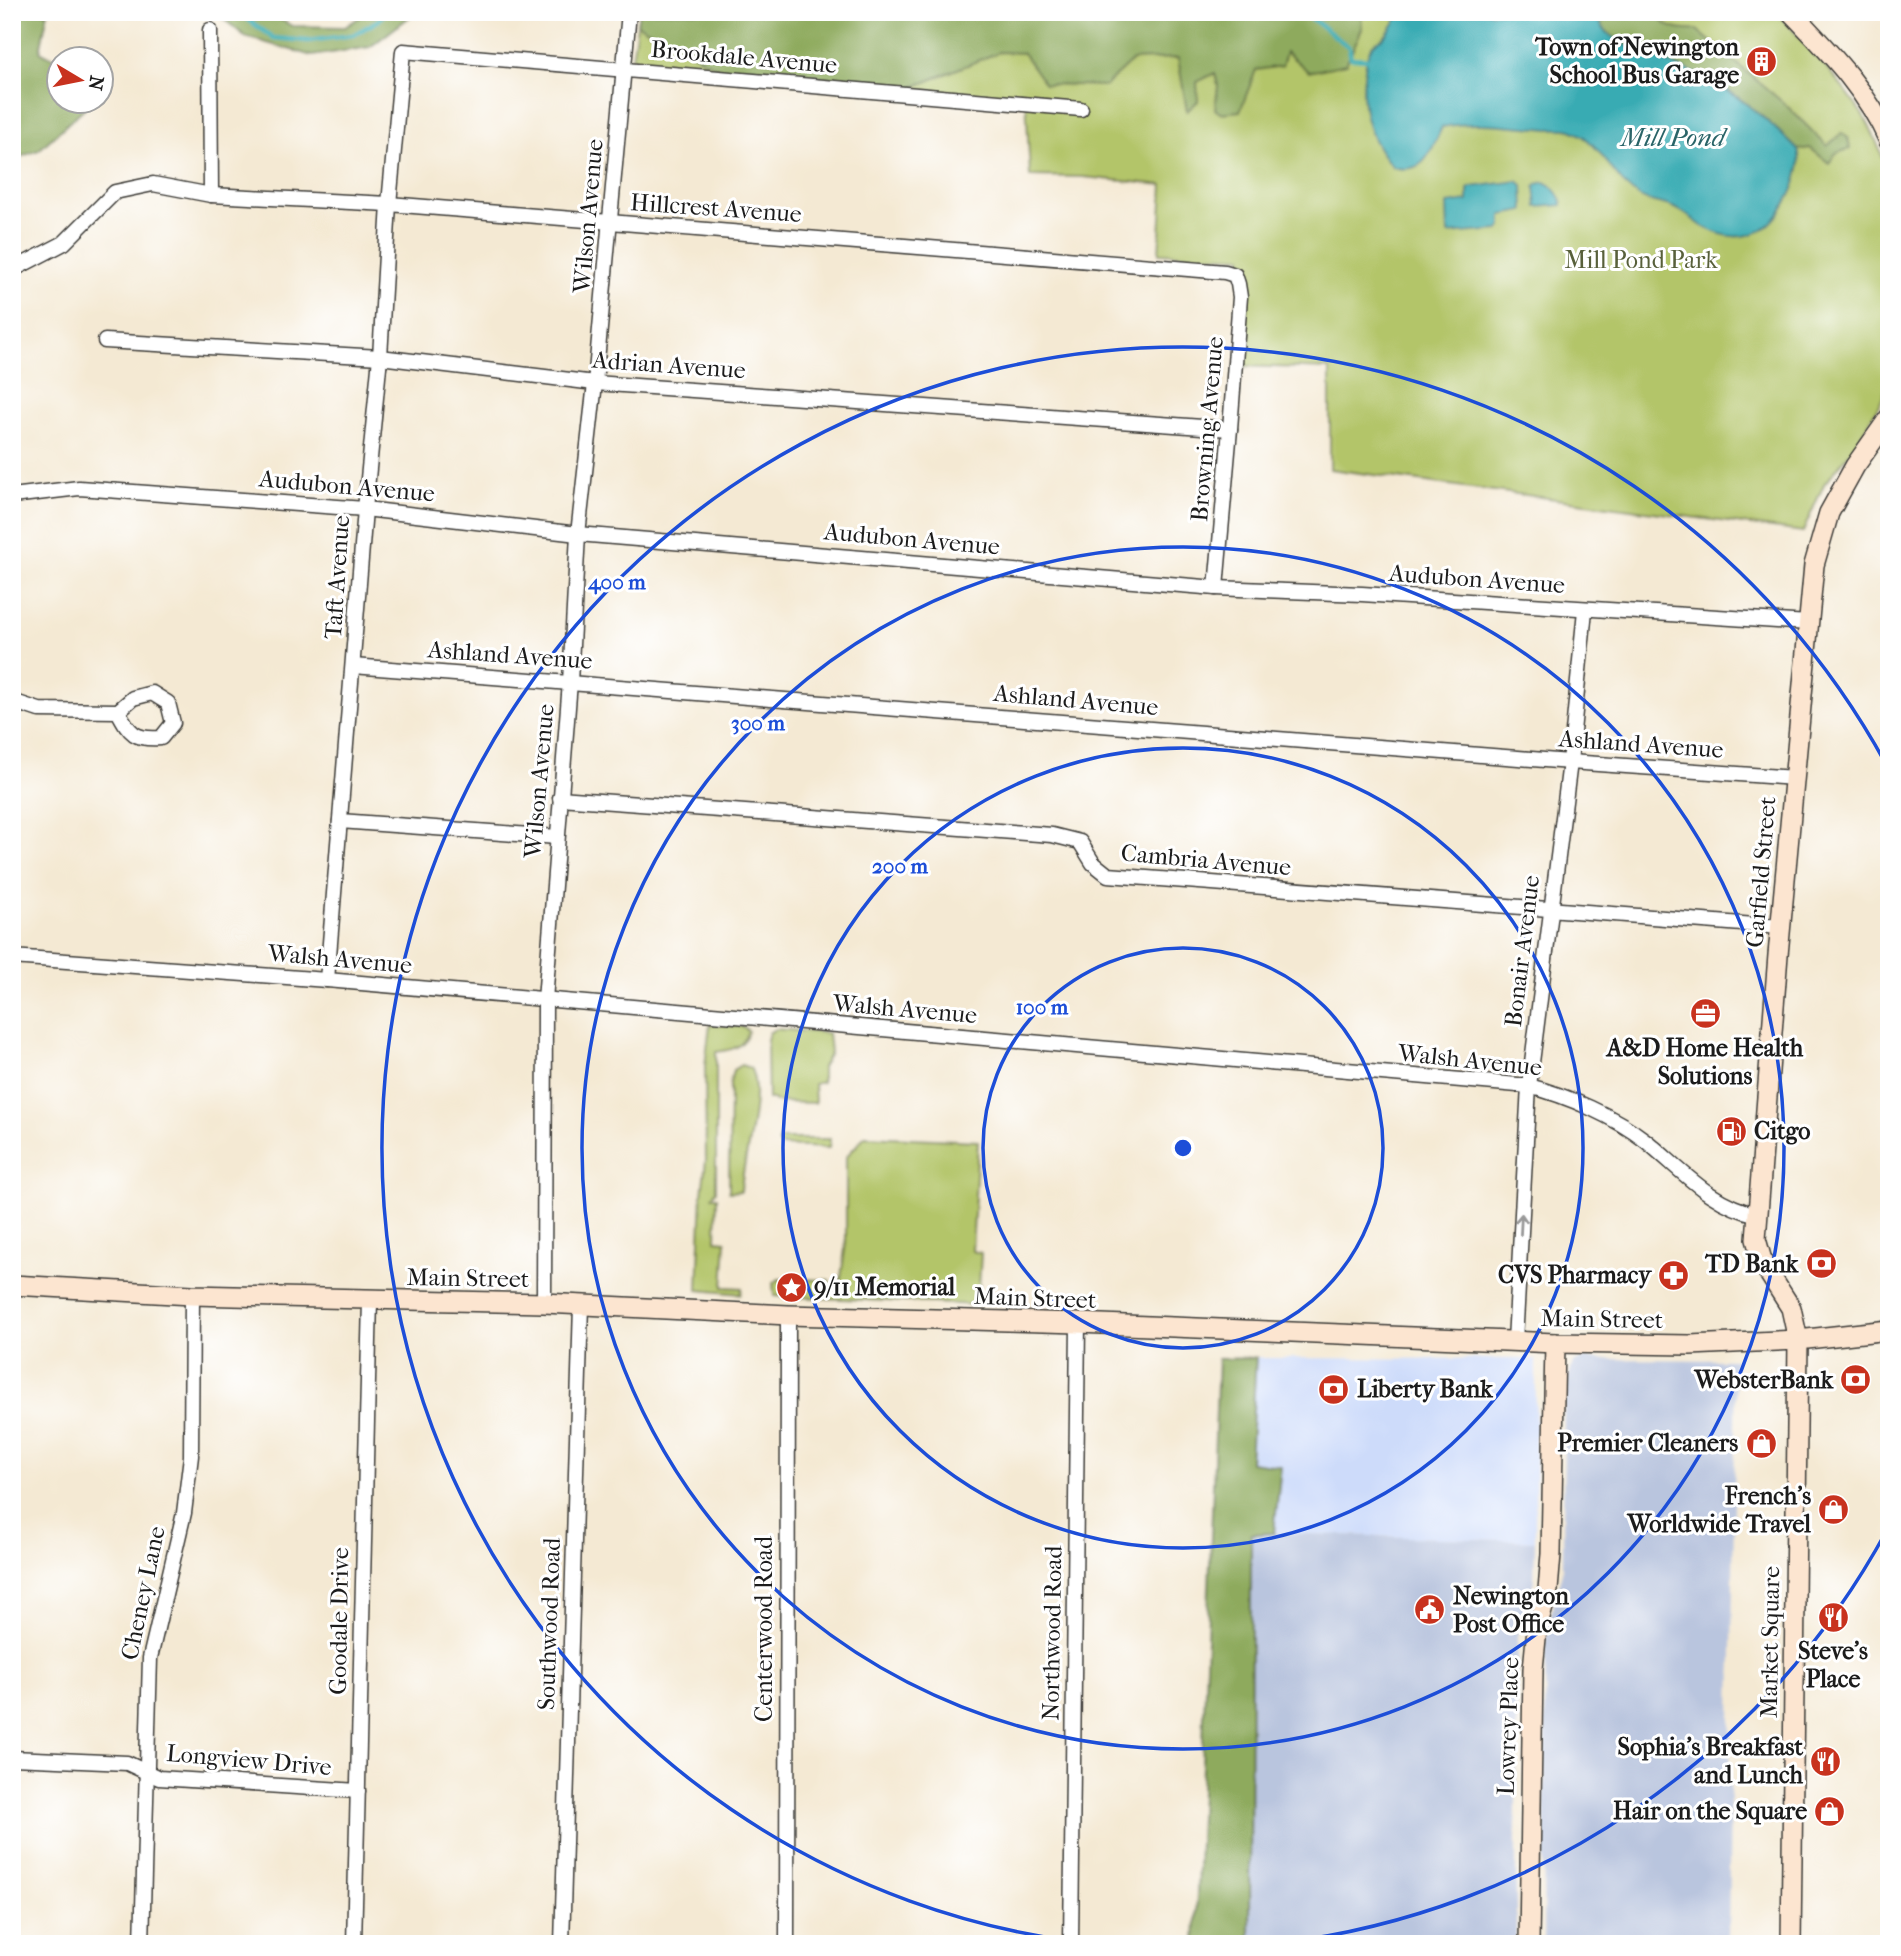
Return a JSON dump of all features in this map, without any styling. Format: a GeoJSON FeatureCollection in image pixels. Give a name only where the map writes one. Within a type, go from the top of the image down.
{"type":"FeatureCollection","features":[{"type":"Feature","properties":{"kind":"street","name":"Wilson Avenue"},"geometry":{"type":"LineString","coordinates":[[544,1303],[545,1000],[570,682],[578,534],[595,383],[629,12]]}},
{"type":"Feature","properties":{"kind":"street"},"geometry":{"type":"LineString","coordinates":[[1791,12],[1857,85],[1880,121],[1889,141]]}},
{"type":"Feature","properties":{"kind":"street"},"geometry":{"type":"LineString","coordinates":[[209,30],[211,195]]}},
{"type":"Feature","properties":{"kind":"street","name":"Brookdale Avenue"},"geometry":{"type":"LineString","coordinates":[[403,51],[1081,109]]}},
{"type":"Feature","properties":{"kind":"street","name":"Taft Avenue"},"geometry":{"type":"LineString","coordinates":[[327,980],[403,51]]}},
{"type":"Feature","properties":{"kind":"street","name":"Hillcrest Avenue"},"geometry":{"type":"LineString","coordinates":[[12,268],[64,243],[115,192],[153,184],[211,195],[389,204],[1225,272],[1235,275]]}},
{"type":"Feature","properties":{"kind":"street","name":"Browning Avenue"},"geometry":{"type":"LineString","coordinates":[[1216,588],[1240,297],[1235,275]]}},
{"type":"Feature","properties":{"kind":"street","name":"Adrian Avenue"},"geometry":{"type":"LineString","coordinates":[[105,341],[380,357],[595,383],[1230,429]]}},
{"type":"Feature","properties":{"kind":"street","name":"Garfield Street"},"geometry":{"type":"LineString","coordinates":[[1798,1340],[1791,1308],[1759,1255],[1756,1239],[1814,565],[1829,513],[1855,466],[1889,418]]}},
{"type":"Feature","properties":{"kind":"street","name":"Audubon Avenue"},"geometry":{"type":"LineString","coordinates":[[12,496],[79,488],[365,509],[578,534],[1216,588],[1362,594],[1809,623]]}},
{"type":"Feature","properties":{"kind":"street","name":"Bonair Avenue"},"geometry":{"type":"LineString","coordinates":[[1515,1341],[1529,1086],[1570,762],[1585,610]]}},
{"type":"Feature","properties":{"kind":"street","name":"Ashland Avenue"},"geometry":{"type":"LineString","coordinates":[[354,666],[1794,778]]}},
{"type":"Feature","properties":{"kind":"street"},"geometry":{"type":"LineString","coordinates":[[12,701],[39,710],[118,711]]}},
{"type":"Feature","properties":{"kind":"street","name":"Cambria Avenue"},"geometry":{"type":"LineString","coordinates":[[560,798],[1052,835],[1080,842],[1093,863],[1108,875],[1781,927]]}},
{"type":"Feature","properties":{"kind":"street"},"geometry":{"type":"LineString","coordinates":[[340,821],[557,837]]}},
{"type":"Feature","properties":{"kind":"street","name":"Walsh Avenue"},"geometry":{"type":"LineString","coordinates":[[12,957],[327,980],[1529,1086],[1580,1103],[1637,1135],[1721,1203],[1738,1211],[1758,1214]]}},
{"type":"Feature","properties":{"kind":"street","name":"Main Street"},"geometry":{"type":"LineString","coordinates":[[12,1285],[192,1295],[544,1303],[788,1315],[1079,1323],[1555,1343],[1690,1345],[1798,1340],[1889,1330]]}},
{"type":"Feature","properties":{"kind":"street","name":"Cheney Lane"},"geometry":{"type":"LineString","coordinates":[[142,1944],[150,1658],[184,1513],[191,1455],[192,1295]]}},
{"type":"Feature","properties":{"kind":"street","name":"Goodale Drive"},"geometry":{"type":"LineString","coordinates":[[354,1944],[370,1300]]}},
{"type":"Feature","properties":{"kind":"street","name":"Southwood Road"},"geometry":{"type":"LineString","coordinates":[[562,1944],[581,1305]]}},
{"type":"Feature","properties":{"kind":"street","name":"Centerwood Road"},"geometry":{"type":"LineString","coordinates":[[787,1944],[788,1315]]}},
{"type":"Feature","properties":{"kind":"street","name":"Northwood Road"},"geometry":{"type":"LineString","coordinates":[[1071,1944],[1079,1323]]}},
{"type":"Feature","properties":{"kind":"street","name":"Market Square"},"geometry":{"type":"LineString","coordinates":[[1791,1944],[1798,1340]]}},
{"type":"Feature","properties":{"kind":"street","name":"Lowrey Place"},"geometry":{"type":"LineString","coordinates":[[1528,1944],[1533,1669],[1537,1628],[1548,1590],[1551,1554],[1555,1343]]}},
{"type":"Feature","properties":{"kind":"street","name":"Longview Drive"},"geometry":{"type":"LineString","coordinates":[[12,1758],[127,1763],[159,1778],[358,1791]]}},
{"type":"Feature","properties":{"kind":"shaded area"},"geometry":{"type":"Polygon","coordinates":[[[1256,1358],[1536,1359],[1535,1541],[1274,1533],[1281,1466],[1250,1462],[1256,1358]]]}},
{"type":"Feature","properties":{"kind":"shaded area"},"geometry":{"type":"Polygon","coordinates":[[[1582,1359],[1736,1360],[1728,1944],[1543,1944],[1546,1633],[1563,1569],[1564,1394],[1573,1363],[1582,1359]]]}},
{"type":"Feature","properties":{"kind":"shaded area"},"geometry":{"type":"Polygon","coordinates":[[[1251,1534],[1535,1541],[1534,1580],[1518,1636],[1516,1944],[1250,1944],[1251,1534]]]}},
{"type":"Feature","properties":{"kind":"green space"},"geometry":{"type":"Polygon","coordinates":[[[12,12],[48,12],[40,51],[46,54],[46,116],[76,116],[39,150],[12,160],[12,12]]]}},
{"type":"Feature","properties":{"kind":"green space"},"geometry":{"type":"Polygon","coordinates":[[[215,12],[267,12],[292,26],[345,27],[367,12],[416,12],[370,47],[312,56],[246,37],[215,12]]]}},
{"type":"Feature","properties":{"kind":"green space","name":"Mill Pond Park"},"geometry":{"type":"Polygon","coordinates":[[[639,12],[1775,12],[1823,64],[1857,107],[1873,133],[1889,175],[1889,382],[1880,403],[1852,450],[1824,484],[1803,532],[1330,469],[1330,369],[1242,366],[1242,257],[1159,253],[1163,185],[1083,177],[1030,176],[1026,99],[660,67],[632,58],[639,12]]]}},
{"type":"Feature","properties":{"kind":"green space"},"geometry":{"type":"Polygon","coordinates":[[[639,12],[1361,12],[1362,29],[1346,64],[1309,72],[1286,52],[1282,66],[1256,70],[1240,111],[1220,113],[1215,109],[1218,86],[1215,73],[1197,82],[1198,101],[1187,111],[1178,58],[1133,60],[1105,86],[1045,84],[1023,53],[999,52],[909,89],[726,72],[637,24],[639,12]]]}},
{"type":"Feature","properties":{"kind":"green space"},"geometry":{"type":"Polygon","coordinates":[[[1588,12],[1655,12],[1673,28],[1697,30],[1786,105],[1827,146],[1842,133],[1848,138],[1850,149],[1836,153],[1829,163],[1810,148],[1798,150],[1729,91],[1704,77],[1628,46],[1614,38],[1604,29],[1599,19],[1588,12]]]}},
{"type":"Feature","properties":{"kind":"green space"},"geometry":{"type":"Polygon","coordinates":[[[710,1024],[744,1027],[748,1031],[740,1045],[716,1052],[716,1191],[712,1197],[717,1197],[716,1240],[726,1241],[723,1287],[742,1288],[741,1294],[698,1290],[706,1160],[705,1066],[710,1024]]]}},
{"type":"Feature","properties":{"kind":"green space"},"geometry":{"type":"Polygon","coordinates":[[[775,1029],[828,1033],[830,1053],[822,1067],[822,1082],[814,1084],[815,1103],[775,1102],[768,1099],[767,1040],[769,1033],[775,1029]]]}},
{"type":"Feature","properties":{"kind":"green space"},"geometry":{"type":"Polygon","coordinates":[[[741,1065],[750,1068],[754,1079],[754,1110],[741,1191],[729,1192],[730,1083],[733,1070],[741,1065]]]}},
{"type":"Feature","properties":{"kind":"green space"},"geometry":{"type":"Polygon","coordinates":[[[865,1136],[978,1141],[972,1251],[981,1253],[978,1305],[774,1296],[773,1283],[779,1279],[829,1280],[831,1289],[839,1291],[846,1242],[846,1157],[865,1136]]]}},
{"type":"Feature","properties":{"kind":"green space"},"geometry":{"type":"Polygon","coordinates":[[[779,1139],[830,1139],[829,1148],[780,1146],[779,1139]]]}},
{"type":"Feature","properties":{"kind":"green space"},"geometry":{"type":"Polygon","coordinates":[[[1256,1358],[1250,1462],[1281,1466],[1274,1533],[1251,1534],[1250,1944],[1195,1944],[1218,1359],[1256,1358]]]}},
{"type":"Feature","properties":{"kind":"water","name":"Mill Pond"},"geometry":{"type":"Polygon","coordinates":[[[1404,12],[1556,12],[1565,15],[1583,12],[1591,15],[1599,19],[1604,29],[1614,38],[1644,54],[1693,72],[1716,84],[1741,100],[1777,130],[1798,150],[1800,163],[1790,195],[1771,223],[1761,230],[1727,236],[1702,226],[1679,210],[1635,194],[1590,142],[1571,130],[1563,129],[1482,124],[1442,127],[1430,153],[1420,165],[1404,169],[1393,167],[1372,136],[1365,113],[1363,88],[1371,47],[1386,35],[1404,12]]]}},
{"type":"Feature","properties":{"kind":"water"},"geometry":{"type":"Polygon","coordinates":[[[1518,181],[1523,185],[1524,211],[1502,215],[1502,227],[1499,230],[1448,234],[1447,204],[1468,201],[1468,189],[1471,187],[1518,181]]]}},
{"type":"Feature","properties":{"kind":"water"},"geometry":{"type":"Polygon","coordinates":[[[1545,182],[1557,192],[1562,205],[1537,207],[1535,187],[1545,182]]]}},
{"type":"Feature","properties":{"kind":"waterway"},"geometry":{"type":"LineString","coordinates":[[237,12],[274,38],[308,41],[353,35],[379,20],[385,12]]}},
{"type":"Feature","properties":{"kind":"waterway"},"geometry":{"type":"LineString","coordinates":[[1303,12],[1349,47],[1351,58],[1369,59]]}},
{"type":"Feature","properties":{"kind":"place","name":"Town of Newington School Bus Garage"},"geometry":{"type":"Point","coordinates":[1762,61]}},
{"type":"Feature","properties":{"kind":"place","name":"A&D Home Health Solutions"},"geometry":{"type":"Point","coordinates":[1705,1014]}},
{"type":"Feature","properties":{"kind":"place","name":"Citgo"},"geometry":{"type":"Point","coordinates":[1731,1131]}},
{"type":"Feature","properties":{"kind":"place","name":"TD Bank"},"geometry":{"type":"Point","coordinates":[1821,1264]}},
{"type":"Feature","properties":{"kind":"place","name":"CVS Pharmacy"},"geometry":{"type":"Point","coordinates":[1674,1275]}},
{"type":"Feature","properties":{"kind":"place","name":"9/11 Memorial"},"geometry":{"type":"Point","coordinates":[791,1287]}},
{"type":"Feature","properties":{"kind":"place","name":"WebsterBank"},"geometry":{"type":"Point","coordinates":[1856,1380]}},
{"type":"Feature","properties":{"kind":"place","name":"Liberty Bank"},"geometry":{"type":"Point","coordinates":[1334,1389]}},
{"type":"Feature","properties":{"kind":"place","name":"Premier Cleaners"},"geometry":{"type":"Point","coordinates":[1761,1443]}},
{"type":"Feature","properties":{"kind":"place","name":"French's Worldwide Travel"},"geometry":{"type":"Point","coordinates":[1834,1510]}},
{"type":"Feature","properties":{"kind":"place","name":"Newington Post Office"},"geometry":{"type":"Point","coordinates":[1430,1610]}},
{"type":"Feature","properties":{"kind":"place","name":"Steve's Place"},"geometry":{"type":"Point","coordinates":[1833,1617]}},
{"type":"Feature","properties":{"kind":"place","name":"Sophia’s Breakfast and Lunch"},"geometry":{"type":"Point","coordinates":[1826,1761]}},
{"type":"Feature","properties":{"kind":"place","name":"Hair on the Square"},"geometry":{"type":"Point","coordinates":[1830,1811]}}]}
